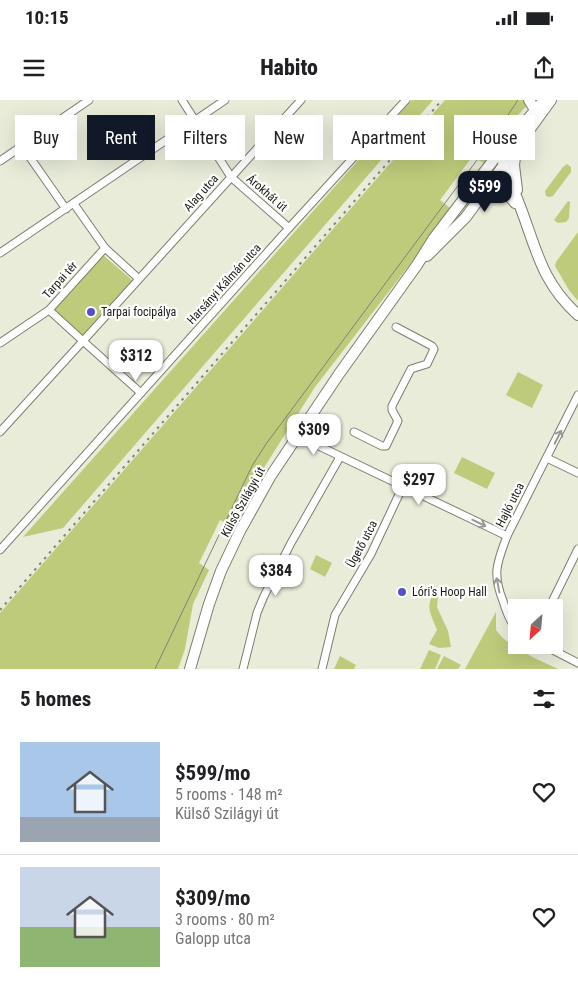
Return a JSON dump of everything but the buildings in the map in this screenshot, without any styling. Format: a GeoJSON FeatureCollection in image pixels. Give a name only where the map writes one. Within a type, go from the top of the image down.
{"type":"FeatureCollection","features":[{"type":"Feature","properties":{"kind":"street"},"geometry":{"type":"LineString","coordinates":[[67,115],[89,100]]}},
{"type":"Feature","properties":{"kind":"street","name":"Árokhát út"},"geometry":{"type":"LineString","coordinates":[[182,100],[192,115]]}},
{"type":"Feature","properties":{"kind":"street"},"geometry":{"type":"LineString","coordinates":[[203,115],[226,100]]}},
{"type":"Feature","properties":{"kind":"street","name":"Alag utca"},"geometry":{"type":"LineString","coordinates":[[139,279],[301,100]]}},
{"type":"Feature","properties":{"kind":"street","name":"Harsányi Kálmán utca"},"geometry":{"type":"LineString","coordinates":[[0,550],[406,100]]}},
{"type":"Feature","properties":{"kind":"street"},"geometry":{"type":"LineString","coordinates":[[528,100],[530,115]]}},
{"type":"Feature","properties":{"kind":"street","name":"Külső Szilágyi út"},"geometry":{"type":"LineString","coordinates":[[534,115],[544,100]]}},
{"type":"Feature","properties":{"kind":"street","name":"Külső Szilágyi út"},"geometry":{"type":"LineString","coordinates":[[535,115],[551,100]]}},
{"type":"Feature","properties":{"kind":"street"},"geometry":{"type":"LineString","coordinates":[[0,253],[165,141]]}},
{"type":"Feature","properties":{"kind":"street"},"geometry":{"type":"LineString","coordinates":[[0,161],[15,151]]}},
{"type":"Feature","properties":{"kind":"street"},"geometry":{"type":"LineString","coordinates":[[32,160],[66,209]]}},
{"type":"Feature","properties":{"kind":"street","name":"Árokhát út"},"geometry":{"type":"LineString","coordinates":[[220,160],[231,177],[289,228]]}},
{"type":"Feature","properties":{"kind":"street","name":"Külső Szilágyi út"},"geometry":{"type":"LineString","coordinates":[[190,669],[215,586],[236,539],[262,491],[339,374],[417,265],[434,238],[493,160]]}},
{"type":"Feature","properties":{"kind":"street"},"geometry":{"type":"LineString","coordinates":[[504,160],[503,169],[518,201],[544,273],[559,296],[578,315]]}},
{"type":"Feature","properties":{"kind":"street","name":"Külső Szilágyi út"},"geometry":{"type":"LineString","coordinates":[[417,265],[457,227],[509,160]]}},
{"type":"Feature","properties":{"kind":"street"},"geometry":{"type":"LineString","coordinates":[[515,160],[518,201]]}},
{"type":"Feature","properties":{"kind":"street"},"geometry":{"type":"LineString","coordinates":[[486,169],[494,166],[503,169]]}},
{"type":"Feature","properties":{"kind":"street"},"geometry":{"type":"LineString","coordinates":[[483,194],[494,188],[505,191],[523,216]]}},
{"type":"Feature","properties":{"kind":"street"},"geometry":{"type":"LineString","coordinates":[[0,432],[139,279],[105,248],[74,204]]}},
{"type":"Feature","properties":{"kind":"street","name":"Tarpai tér"},"geometry":{"type":"LineString","coordinates":[[105,248],[49,310],[141,393]]}},
{"type":"Feature","properties":{"kind":"street"},"geometry":{"type":"LineString","coordinates":[[0,343],[49,310]]}},
{"type":"Feature","properties":{"kind":"street"},"geometry":{"type":"LineString","coordinates":[[354,432],[382,446],[386,446],[398,421],[392,406],[411,369],[427,364],[434,349],[432,346],[396,327]]}},
{"type":"Feature","properties":{"kind":"street","name":"Hajló utca"},"geometry":{"type":"LineString","coordinates":[[508,617],[497,586],[496,568],[507,536],[578,395]]}},
{"type":"Feature","properties":{"kind":"street"},"geometry":{"type":"LineString","coordinates":[[298,436],[507,536]]}},
{"type":"Feature","properties":{"kind":"street"},"geometry":{"type":"LineString","coordinates":[[242,669],[257,613],[264,596],[290,543],[340,457]]}},
{"type":"Feature","properties":{"kind":"street"},"geometry":{"type":"LineString","coordinates":[[547,458],[578,473]]}},
{"type":"Feature","properties":{"kind":"street","name":"Ügető utca"},"geometry":{"type":"LineString","coordinates":[[322,669],[337,610],[371,554],[403,486]]}},
{"type":"Feature","properties":{"kind":"street"},"geometry":{"type":"LineString","coordinates":[[553,599],[578,549]]}},
{"type":"Feature","properties":{"kind":"street"},"geometry":{"type":"LineString","coordinates":[[560,654],[578,663]]}},
{"type":"Feature","properties":{"kind":"green space"},"geometry":{"type":"Polygon","coordinates":[[[412,100],[433,100],[420,115],[399,115],[412,100]]]}},
{"type":"Feature","properties":{"kind":"green space"},"geometry":{"type":"Polygon","coordinates":[[[445,100],[532,100],[518,115],[454,115],[454,160],[470,160],[440,200],[450,208],[411,263],[315,387],[258,477],[233,526],[220,520],[199,563],[209,570],[193,604],[185,649],[178,669],[0,669],[0,613],[393,160],[444,160],[444,115],[432,115],[445,100]]]}},
{"type":"Feature","properties":{"kind":"green space"},"geometry":{"type":"Polygon","coordinates":[[[359,160],[381,160],[63,528],[23,537],[359,160]]]}},
{"type":"Feature","properties":{"kind":"green space"},"geometry":{"type":"Polygon","coordinates":[[[567,164],[571,167],[571,172],[553,196],[546,196],[545,191],[567,164]]]}},
{"type":"Feature","properties":{"kind":"green space"},"geometry":{"type":"Polygon","coordinates":[[[568,201],[570,202],[569,218],[566,222],[558,223],[554,220],[568,201]]]}},
{"type":"Feature","properties":{"kind":"green space"},"geometry":{"type":"Polygon","coordinates":[[[578,232],[578,301],[555,266],[578,232]]]}},
{"type":"Feature","properties":{"kind":"green space"},"geometry":{"type":"Polygon","coordinates":[[[102,254],[133,281],[83,338],[52,311],[102,254]]]}},
{"type":"Feature","properties":{"kind":"green space"},"geometry":{"type":"Polygon","coordinates":[[[518,372],[543,385],[532,408],[506,395],[518,372]]]}},
{"type":"Feature","properties":{"kind":"green space"},"geometry":{"type":"Polygon","coordinates":[[[462,457],[495,473],[487,489],[454,473],[462,457]]]}},
{"type":"Feature","properties":{"kind":"green space"},"geometry":{"type":"Polygon","coordinates":[[[316,555],[332,563],[325,577],[310,569],[316,555]]]}},
{"type":"Feature","properties":{"kind":"green space"},"geometry":{"type":"Polygon","coordinates":[[[434,592],[438,595],[437,607],[448,631],[451,647],[439,648],[429,644],[437,630],[429,607],[434,592]]]}},
{"type":"Feature","properties":{"kind":"green space"},"geometry":{"type":"Polygon","coordinates":[[[496,612],[496,630],[508,642],[508,654],[526,654],[558,669],[465,669],[496,612]]]}},
{"type":"Feature","properties":{"kind":"green space"},"geometry":{"type":"Polygon","coordinates":[[[429,650],[441,655],[435,669],[420,669],[429,650]]]}},
{"type":"Feature","properties":{"kind":"green space"},"geometry":{"type":"Polygon","coordinates":[[[340,656],[356,665],[354,669],[334,669],[340,656]]]}},
{"type":"Feature","properties":{"kind":"green space"},"geometry":{"type":"Polygon","coordinates":[[[444,656],[461,665],[458,669],[437,669],[444,656]]]}},
{"type":"Feature","properties":{"kind":"tram line"},"geometry":{"type":"LineString","coordinates":[[155,669],[252,466],[266,444],[483,152],[518,100]]}},
{"type":"Feature","properties":{"kind":"railway"},"geometry":{"type":"LineString","coordinates":[[0,610],[442,100]]}},
{"type":"Feature","properties":{"kind":"place","name":"Tarpai focipálya"},"geometry":{"type":"Point","coordinates":[91,312]}},
{"type":"Feature","properties":{"kind":"place","name":"Lóri's Hoop Hall"},"geometry":{"type":"Point","coordinates":[402,592]}}]}
